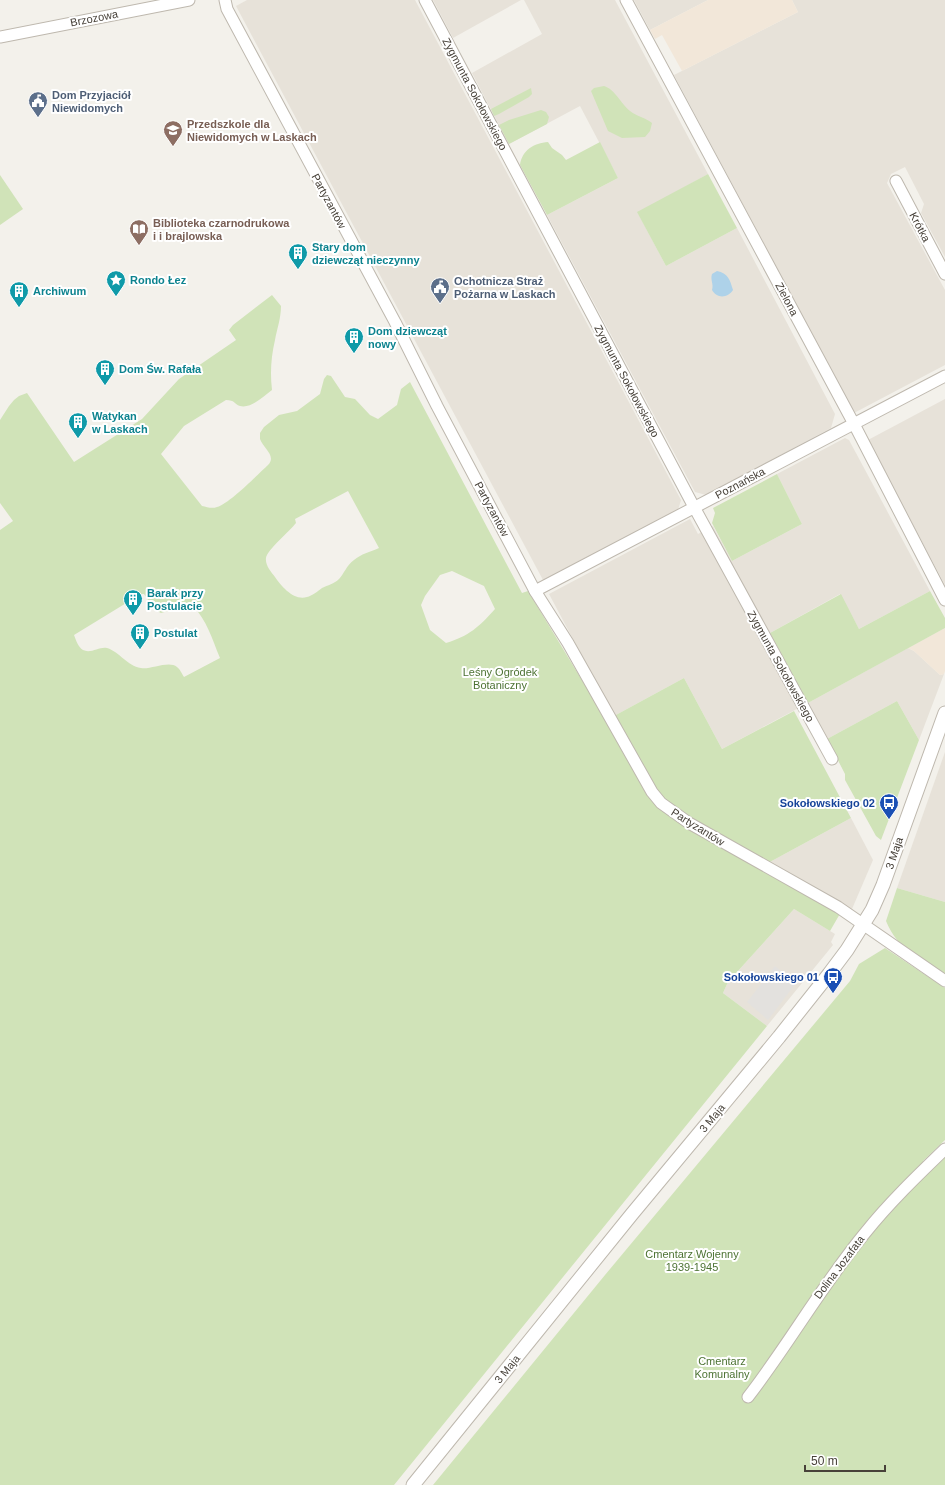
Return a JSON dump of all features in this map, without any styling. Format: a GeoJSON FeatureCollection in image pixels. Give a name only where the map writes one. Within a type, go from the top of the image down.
{"type":"FeatureCollection","features":[{"type":"Feature","properties":{"kind":"street","name":"Brzozowa"},"geometry":{"type":"LineString","coordinates":[[0,37],[189,0]]}},
{"type":"Feature","properties":{"kind":"street","name":"Partyzantów"},"geometry":{"type":"LineString","coordinates":[[225,0],[227,9],[391,315],[437,406],[536,591],[568,643],[652,792],[661,803],[689,823],[838,907],[945,981]]}},
{"type":"Feature","properties":{"kind":"street","name":"Zygmunta Sokołowskiego"},"geometry":{"type":"LineString","coordinates":[[425,0],[694,507],[832,759]]}},
{"type":"Feature","properties":{"kind":"street","name":"Zielona"},"geometry":{"type":"LineString","coordinates":[[626,0],[854,424],[945,600]]}},
{"type":"Feature","properties":{"kind":"street","name":"Krótka"},"geometry":{"type":"LineString","coordinates":[[896,181],[945,274]]}},
{"type":"Feature","properties":{"kind":"street","name":"Poznańska"},"geometry":{"type":"LineString","coordinates":[[536,591],[945,376]]}},
{"type":"Feature","properties":{"kind":"street","name":"3 Maja"},"geometry":{"type":"LineString","coordinates":[[413,1485],[627,1220],[779,1037],[845,953],[872,910],[886,878],[945,712]]}},
{"type":"Feature","properties":{"kind":"street","name":"Dolina Jozafata"},"geometry":{"type":"LineString","coordinates":[[748,1397],[788,1343],[811,1305],[864,1234],[890,1202],[945,1149]]}},
{"type":"Feature","properties":{"kind":"shaded area"},"geometry":{"type":"Polygon","coordinates":[[[247,0],[415,0],[681,500],[678,510],[543,580],[236,6],[247,0]]]}},
{"type":"Feature","properties":{"kind":"shaded area"},"geometry":{"type":"Polygon","coordinates":[[[433,0],[521,0],[453,38],[433,0]]]}},
{"type":"Feature","properties":{"kind":"shaded area"},"geometry":{"type":"Polygon","coordinates":[[[524,0],[615,0],[708,174],[638,213],[666,266],[737,228],[835,414],[831,428],[706,495],[695,492],[547,215],[618,178],[580,106],[509,144],[472,73],[542,34],[524,0]]]}},
{"type":"Feature","properties":{"kind":"shaded area"},"geometry":{"type":"Polygon","coordinates":[[[634,0],[708,0],[650,30],[634,0]]]}},
{"type":"Feature","properties":{"kind":"shaded area"},"geometry":{"type":"Polygon","coordinates":[[[708,0],[792,0],[798,12],[682,71],[662,35],[655,39],[650,30],[708,0]]]}},
{"type":"Feature","properties":{"kind":"shaded area"},"geometry":{"type":"Polygon","coordinates":[[[792,0],[945,0],[945,257],[921,213],[924,204],[905,167],[891,174],[887,183],[945,290],[945,365],[854,413],[674,75],[798,12],[792,0]]]}},
{"type":"Feature","properties":{"kind":"shaded area"},"geometry":{"type":"Polygon","coordinates":[[[945,399],[945,585],[868,440],[945,399]]]}},
{"type":"Feature","properties":{"kind":"shaded area"},"geometry":{"type":"Polygon","coordinates":[[[845,438],[849,440],[930,591],[859,629],[840,594],[770,633],[808,703],[722,749],[684,678],[614,716],[549,594],[690,519],[698,534],[713,526],[732,561],[802,524],[777,474],[845,438]]]}},
{"type":"Feature","properties":{"kind":"shaded area"},"geometry":{"type":"Polygon","coordinates":[[[945,628],[945,671],[944,674],[940,675],[914,651],[908,648],[945,628]]]}},
{"type":"Feature","properties":{"kind":"shaded area"},"geometry":{"type":"Polygon","coordinates":[[[908,648],[914,651],[940,675],[944,674],[919,740],[897,701],[827,739],[808,703],[908,648]]]}},
{"type":"Feature","properties":{"kind":"shaded area"},"geometry":{"type":"Polygon","coordinates":[[[945,752],[945,902],[897,888],[945,752]]]}},
{"type":"Feature","properties":{"kind":"shaded area"},"geometry":{"type":"Polygon","coordinates":[[[851,818],[873,860],[852,909],[844,906],[768,863],[851,818]]]}},
{"type":"Feature","properties":{"kind":"shaded area"},"geometry":{"type":"Polygon","coordinates":[[[794,909],[835,934],[831,942],[833,945],[767,1026],[723,993],[728,982],[794,909]]]}},
{"type":"Feature","properties":{"kind":"shaded area"},"geometry":{"type":"Polygon","coordinates":[[[775,966],[796,983],[768,1020],[747,1002],[775,966]]]}},
{"type":"Feature","properties":{"kind":"green space"},"geometry":{"type":"Polygon","coordinates":[[[604,86],[615,93],[630,111],[652,123],[650,131],[645,137],[622,138],[608,131],[591,91],[594,88],[604,86]]]}},
{"type":"Feature","properties":{"kind":"green space"},"geometry":{"type":"Polygon","coordinates":[[[531,88],[532,94],[529,97],[494,116],[491,109],[531,88]]]}},
{"type":"Feature","properties":{"kind":"green space"},"geometry":{"type":"Polygon","coordinates":[[[541,110],[546,112],[549,117],[547,124],[509,144],[499,125],[509,120],[541,110]]]}},
{"type":"Feature","properties":{"kind":"green space"},"geometry":{"type":"Polygon","coordinates":[[[548,142],[552,148],[566,160],[600,142],[618,178],[547,215],[520,165],[526,151],[538,144],[548,142]]]}},
{"type":"Feature","properties":{"kind":"green space"},"geometry":{"type":"Polygon","coordinates":[[[708,174],[737,228],[666,266],[637,212],[708,174]]]}},
{"type":"Feature","properties":{"kind":"green space"},"geometry":{"type":"Polygon","coordinates":[[[0,175],[23,209],[0,225],[0,175]]]}},
{"type":"Feature","properties":{"kind":"green space","name":"Leśny Ogródek Botaniczny"},"geometry":{"type":"Polygon","coordinates":[[[272,295],[281,306],[272,359],[272,390],[249,406],[240,406],[226,400],[184,426],[161,454],[202,506],[213,508],[229,500],[268,465],[271,458],[260,439],[260,433],[264,427],[279,415],[297,411],[320,394],[324,379],[327,375],[331,376],[345,397],[355,399],[370,415],[378,419],[397,405],[401,389],[410,382],[522,593],[528,591],[626,753],[650,796],[841,912],[830,931],[794,909],[728,982],[723,993],[767,1026],[394,1485],[0,1485],[0,530],[13,521],[0,503],[0,420],[14,400],[27,393],[74,462],[142,419],[179,379],[236,340],[229,330],[233,325],[272,295]],[[348,491],[295,519],[296,523],[267,555],[266,561],[270,571],[281,585],[293,595],[302,598],[313,595],[322,588],[337,581],[351,562],[379,548],[348,491]],[[452,571],[440,575],[425,596],[421,605],[430,630],[446,643],[473,630],[495,609],[484,586],[452,571]],[[141,594],[74,635],[78,645],[83,650],[89,651],[107,648],[132,665],[141,668],[169,664],[174,665],[179,669],[184,677],[220,658],[202,617],[192,605],[177,607],[161,613],[155,610],[144,594],[141,594]]]}},
{"type":"Feature","properties":{"kind":"green space"},"geometry":{"type":"Polygon","coordinates":[[[777,474],[802,524],[732,561],[712,523],[715,513],[713,508],[777,474]]]}},
{"type":"Feature","properties":{"kind":"green space"},"geometry":{"type":"Polygon","coordinates":[[[930,591],[945,618],[945,628],[808,703],[770,633],[841,594],[859,629],[930,591]]]}},
{"type":"Feature","properties":{"kind":"green space"},"geometry":{"type":"Polygon","coordinates":[[[684,678],[722,749],[794,711],[851,818],[768,863],[695,823],[672,806],[654,790],[614,716],[684,678]]]}},
{"type":"Feature","properties":{"kind":"green space"},"geometry":{"type":"Polygon","coordinates":[[[897,701],[919,740],[881,840],[876,836],[845,780],[845,774],[827,739],[897,701]]]}},
{"type":"Feature","properties":{"kind":"green space"},"geometry":{"type":"Polygon","coordinates":[[[897,888],[945,902],[945,975],[903,947],[891,931],[886,921],[897,888]]]}},
{"type":"Feature","properties":{"kind":"green space"},"geometry":{"type":"Polygon","coordinates":[[[885,948],[945,988],[945,1140],[923,1161],[928,1173],[945,1157],[945,1485],[433,1485],[605,1275],[850,981],[859,964],[885,948]]]}},
{"type":"Feature","properties":{"kind":"water"},"geometry":{"type":"Polygon","coordinates":[[[717,271],[724,273],[731,283],[733,290],[728,295],[720,296],[712,290],[712,274],[717,271]]]}},
{"type":"Feature","properties":{"kind":"place","name":"Dom Przyjaciół Niewidomych"},"geometry":{"type":"Point","coordinates":[38,118]}},
{"type":"Feature","properties":{"kind":"place","name":"Przedszkole dla Niewidomych w Laskach"},"geometry":{"type":"Point","coordinates":[173,147]}},
{"type":"Feature","properties":{"kind":"place","name":"Biblioteka czarnodrukowa i i brajlowska"},"geometry":{"type":"Point","coordinates":[139,246]}},
{"type":"Feature","properties":{"kind":"place","name":"Stary dom dziewcząt nieczynny"},"geometry":{"type":"Point","coordinates":[298,270]}},
{"type":"Feature","properties":{"kind":"place","name":"Rondo Łez"},"geometry":{"type":"Point","coordinates":[116,297]}},
{"type":"Feature","properties":{"kind":"place","name":"Ochotnicza Straż Pożarna w Laskach"},"geometry":{"type":"Point","coordinates":[440,304]}},
{"type":"Feature","properties":{"kind":"place","name":"Archiwum"},"geometry":{"type":"Point","coordinates":[19,308]}},
{"type":"Feature","properties":{"kind":"place","name":"Dom dziewcząt nowy"},"geometry":{"type":"Point","coordinates":[354,354]}},
{"type":"Feature","properties":{"kind":"place","name":"Dom Św. Rafała"},"geometry":{"type":"Point","coordinates":[105,386]}},
{"type":"Feature","properties":{"kind":"place","name":"Watykan w Laskach"},"geometry":{"type":"Point","coordinates":[78,439]}},
{"type":"Feature","properties":{"kind":"place","name":"Barak przy Postulacie"},"geometry":{"type":"Point","coordinates":[133,616]}},
{"type":"Feature","properties":{"kind":"place","name":"Postulat"},"geometry":{"type":"Point","coordinates":[140,650]}},
{"type":"Feature","properties":{"kind":"place","name":"Sokołowskiego 02"},"geometry":{"type":"Point","coordinates":[889,820]}},
{"type":"Feature","properties":{"kind":"place","name":"Sokołowskiego 01"},"geometry":{"type":"Point","coordinates":[833,994]}},
{"type":"Feature","properties":{"kind":"park label","name":"Cmentarz Wojenny 1939-1945"},"geometry":{"type":"Point","coordinates":[692,1260]}},
{"type":"Feature","properties":{"kind":"park label","name":"Cmentarz Komunalny"},"geometry":{"type":"Point","coordinates":[722,1367]}}]}
